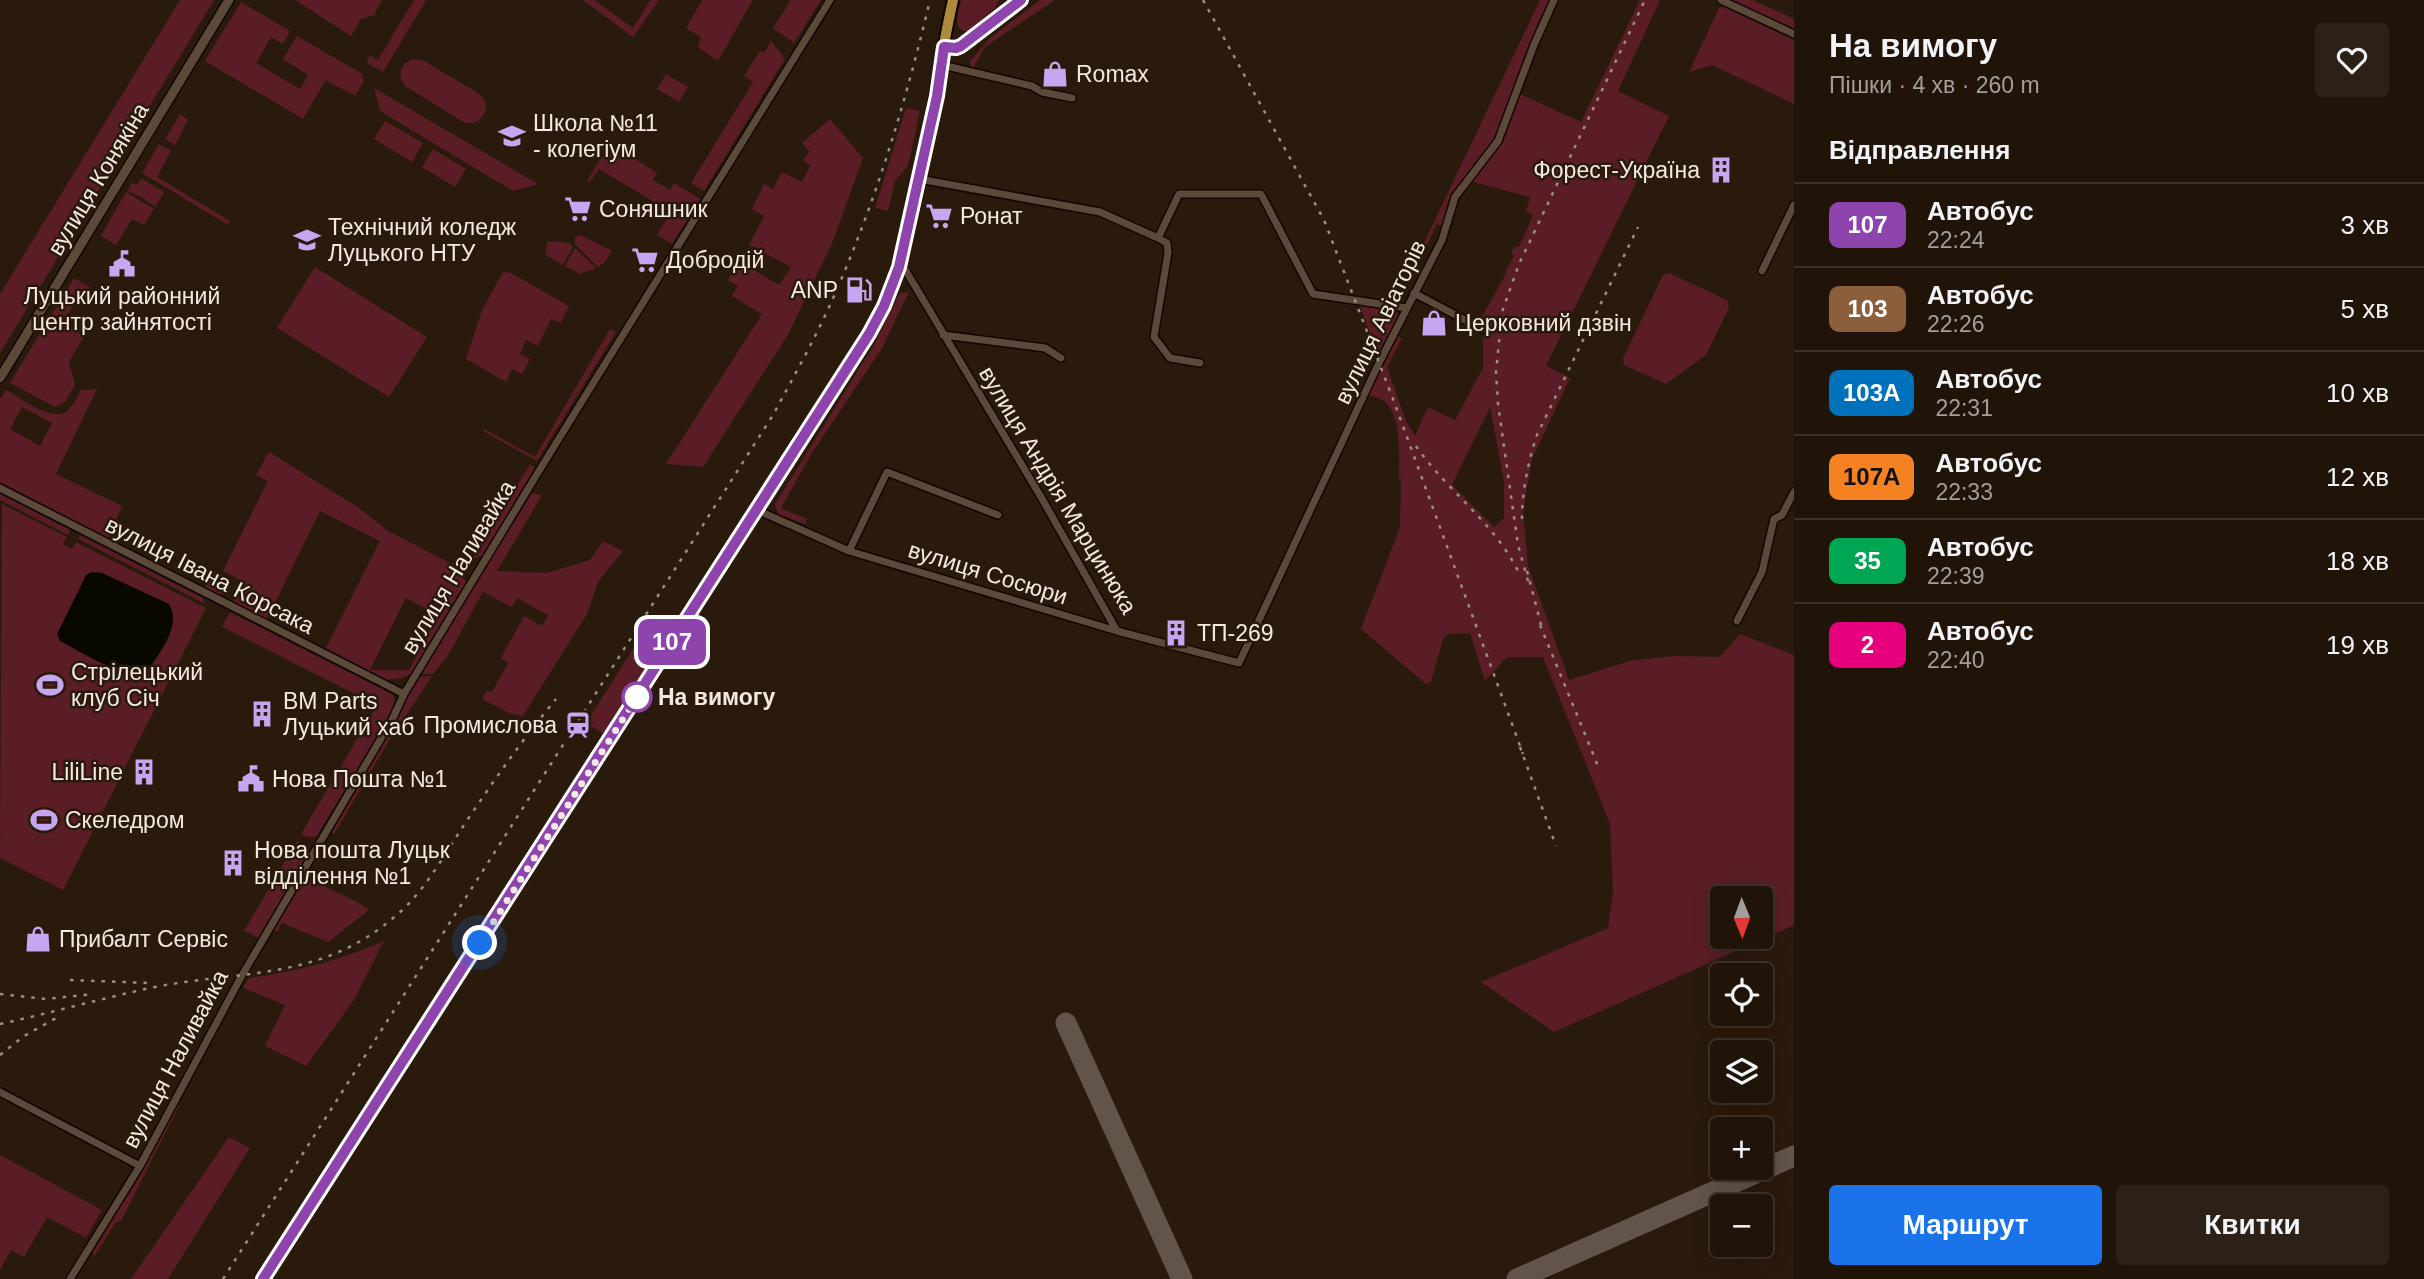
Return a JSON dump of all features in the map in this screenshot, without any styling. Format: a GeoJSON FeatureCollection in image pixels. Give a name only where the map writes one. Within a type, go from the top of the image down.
{"type":"FeatureCollection","features":[{"type":"Feature","properties":{"kind":"main road"},"geometry":{"type":"LineString","coordinates":[[263,1279],[869,334],[884,306],[899,267],[919,179],[953,0]]}},
{"type":"Feature","properties":{"kind":"main road"},"geometry":{"type":"LineString","coordinates":[[944,47],[961,46],[1021,0]]}},
{"type":"Feature","properties":{"kind":"street","name":"вулиця Конякіна"},"geometry":{"type":"LineString","coordinates":[[0,377],[229,0]]}},
{"type":"Feature","properties":{"kind":"street","name":"вулиця Наливайка"},"geometry":{"type":"LineString","coordinates":[[70,1279],[139,1166],[241,977],[404,695],[830,0]]}},
{"type":"Feature","properties":{"kind":"street","name":"вулиця Авіаторів"},"geometry":{"type":"LineString","coordinates":[[1239,663],[1371,380],[1442,240],[1455,197],[1498,141],[1534,45],[1555,0]]}},
{"type":"Feature","properties":{"kind":"street"},"geometry":{"type":"LineString","coordinates":[[1721,0],[1794,34]]}},
{"type":"Feature","properties":{"kind":"street"},"geometry":{"type":"LineString","coordinates":[[942,65],[1072,98]]}},
{"type":"Feature","properties":{"kind":"street"},"geometry":{"type":"LineString","coordinates":[[919,179],[1100,212],[1158,237],[1167,243],[1168,253],[1154,337],[1170,358],[1200,363]]}},
{"type":"Feature","properties":{"kind":"street"},"geometry":{"type":"LineString","coordinates":[[1158,237],[1179,194],[1261,194],[1313,294],[1407,308]]}},
{"type":"Feature","properties":{"kind":"street"},"geometry":{"type":"LineString","coordinates":[[1762,271],[1794,205]]}},
{"type":"Feature","properties":{"kind":"street","name":"вулиця Андрія Марцинюка"},"geometry":{"type":"LineString","coordinates":[[899,267],[906,271],[1041,497],[1117,631],[1239,663]]}},
{"type":"Feature","properties":{"kind":"street"},"geometry":{"type":"LineString","coordinates":[[1414,293],[1482,329]]}},
{"type":"Feature","properties":{"kind":"street","name":"вулиця Андрія Марцинюка"},"geometry":{"type":"LineString","coordinates":[[943,335],[1045,348],[1061,358]]}},
{"type":"Feature","properties":{"kind":"street"},"geometry":{"type":"LineString","coordinates":[[849,551],[887,472],[998,514]]}},
{"type":"Feature","properties":{"kind":"street","name":"вулиця Івана Корсака"},"geometry":{"type":"LineString","coordinates":[[0,488],[404,695]]}},
{"type":"Feature","properties":{"kind":"street"},"geometry":{"type":"LineString","coordinates":[[1737,621],[1762,572],[1774,519],[1782,515],[1794,492]]}},
{"type":"Feature","properties":{"kind":"street","name":"вулиця Сосюри"},"geometry":{"type":"LineString","coordinates":[[757,510],[849,551],[1117,631]]}},
{"type":"Feature","properties":{"kind":"street","name":"вулиця Наливайка"},"geometry":{"type":"LineString","coordinates":[[0,1092],[139,1166]]}},
{"type":"Feature","properties":{"kind":"shaded area"},"geometry":{"type":"Polygon","coordinates":[[[180,0],[214,0],[0,353],[0,294],[180,0]]]}},
{"type":"Feature","properties":{"kind":"shaded area"},"geometry":{"type":"Polygon","coordinates":[[[295,0],[382,0],[374,15],[361,19],[351,36],[295,0]]]}},
{"type":"Feature","properties":{"kind":"shaded area"},"geometry":{"type":"Polygon","coordinates":[[[414,0],[426,0],[383,72],[366,62],[370,55],[378,60],[414,0]]]}},
{"type":"Feature","properties":{"kind":"shaded area"},"geometry":{"type":"Polygon","coordinates":[[[583,0],[594,0],[633,28],[650,0],[659,0],[633,37],[583,0]]]}},
{"type":"Feature","properties":{"kind":"shaded area"},"geometry":{"type":"Polygon","coordinates":[[[702,0],[753,0],[718,61],[698,47],[701,37],[686,28],[702,0]]]}},
{"type":"Feature","properties":{"kind":"shaded area"},"geometry":{"type":"Polygon","coordinates":[[[791,0],[821,0],[794,43],[773,28],[791,0]]]}},
{"type":"Feature","properties":{"kind":"shaded area"},"geometry":{"type":"Polygon","coordinates":[[[961,0],[999,0],[994,9],[968,32],[958,25],[961,0]]]}},
{"type":"Feature","properties":{"kind":"shaded area"},"geometry":{"type":"Polygon","coordinates":[[[1040,0],[1055,0],[985,47],[972,70],[970,61],[990,38],[1040,0]]]}},
{"type":"Feature","properties":{"kind":"shaded area"},"geometry":{"type":"Polygon","coordinates":[[[1540,0],[1551,0],[1496,140],[1461,181],[1452,197],[1444,227],[1437,224],[1423,253],[1420,251],[1540,0]]]}},
{"type":"Feature","properties":{"kind":"shaded area"},"geometry":{"type":"Polygon","coordinates":[[[1640,0],[1660,0],[1618,91],[1669,116],[1546,366],[1570,378],[1532,459],[1523,512],[1528,566],[1569,680],[1633,660],[1676,656],[1720,657],[1740,634],[1794,655],[1794,925],[1773,934],[1773,886],[1710,886],[1710,949],[1740,949],[1554,1032],[1481,982],[1608,928],[1613,892],[1610,824],[1543,657],[1507,657],[1485,681],[1470,633],[1448,634],[1443,639],[1431,682],[1426,684],[1361,629],[1400,527],[1401,479],[1397,427],[1388,405],[1380,398],[1368,396],[1396,335],[1402,338],[1387,367],[1406,421],[1415,436],[1428,407],[1455,420],[1483,368],[1483,338],[1488,329],[1480,325],[1480,320],[1506,274],[1514,256],[1511,253],[1515,246],[1519,247],[1533,215],[1526,211],[1530,197],[1470,181],[1500,143],[1520,94],[1581,122],[1640,0]],[[1490,407],[1452,485],[1494,527],[1504,518],[1504,481],[1490,407]]]}},
{"type":"Feature","properties":{"kind":"shaded area"},"geometry":{"type":"Polygon","coordinates":[[[1729,0],[1753,0],[1794,19],[1794,31],[1729,0]]]}},
{"type":"Feature","properties":{"kind":"shaded area"},"geometry":{"type":"Polygon","coordinates":[[[241,2],[290,31],[283,44],[271,37],[256,63],[300,89],[308,75],[283,59],[297,36],[362,74],[364,81],[355,96],[326,80],[303,119],[205,61],[241,2]]]}},
{"type":"Feature","properties":{"kind":"shaded area"},"geometry":{"type":"Polygon","coordinates":[[[1724,7],[1794,40],[1794,104],[1712,65],[1689,72],[1719,8],[1724,7]]]}},
{"type":"Feature","properties":{"kind":"shaded area"},"geometry":{"type":"Polygon","coordinates":[[[771,41],[785,59],[704,191],[691,183],[753,82],[744,76],[760,51],[764,53],[771,41]]]}},
{"type":"Feature","properties":{"kind":"shaded area"},"geometry":{"type":"Polygon","coordinates":[[[412,59],[424,61],[478,93],[484,99],[486,107],[482,118],[473,123],[465,123],[405,86],[401,71],[412,59]]]}},
{"type":"Feature","properties":{"kind":"shaded area"},"geometry":{"type":"Polygon","coordinates":[[[666,74],[688,87],[679,102],[657,89],[666,74]]]}},
{"type":"Feature","properties":{"kind":"shaded area"},"geometry":{"type":"Polygon","coordinates":[[[374,88],[538,184],[513,191],[380,111],[374,88]]]}},
{"type":"Feature","properties":{"kind":"shaded area"},"geometry":{"type":"Polygon","coordinates":[[[906,108],[920,111],[908,166],[895,181],[888,211],[875,208],[906,108]]]}},
{"type":"Feature","properties":{"kind":"shaded area"},"geometry":{"type":"Polygon","coordinates":[[[180,114],[188,120],[175,145],[165,139],[180,114]]]}},
{"type":"Feature","properties":{"kind":"shaded area"},"geometry":{"type":"Polygon","coordinates":[[[830,119],[863,158],[833,241],[789,333],[703,467],[666,464],[762,314],[732,296],[738,286],[728,280],[739,261],[779,285],[791,267],[749,245],[764,216],[752,209],[764,184],[773,189],[782,172],[802,182],[810,166],[803,159],[810,152],[802,143],[830,119]]]}},
{"type":"Feature","properties":{"kind":"shaded area"},"geometry":{"type":"Polygon","coordinates":[[[385,121],[423,143],[412,162],[374,139],[385,121]]]}},
{"type":"Feature","properties":{"kind":"shaded area"},"geometry":{"type":"Polygon","coordinates":[[[610,143],[657,173],[653,180],[670,190],[674,183],[700,199],[672,244],[657,235],[671,212],[599,169],[590,182],[587,181],[610,143]]]}},
{"type":"Feature","properties":{"kind":"shaded area"},"geometry":{"type":"Polygon","coordinates":[[[159,144],[171,151],[157,177],[230,221],[228,225],[142,173],[159,144]]]}},
{"type":"Feature","properties":{"kind":"shaded area"},"geometry":{"type":"Polygon","coordinates":[[[433,149],[466,169],[455,187],[422,167],[433,149]]]}},
{"type":"Feature","properties":{"kind":"shaded area"},"geometry":{"type":"Polygon","coordinates":[[[141,178],[164,192],[155,207],[128,191],[132,183],[137,185],[141,178]]]}},
{"type":"Feature","properties":{"kind":"shaded area"},"geometry":{"type":"Polygon","coordinates":[[[126,192],[154,209],[144,225],[132,219],[116,245],[101,236],[126,192]]]}},
{"type":"Feature","properties":{"kind":"shaded area"},"geometry":{"type":"Polygon","coordinates":[[[581,235],[612,251],[598,267],[575,244],[575,237],[581,235]]]}},
{"type":"Feature","properties":{"kind":"shaded area"},"geometry":{"type":"Polygon","coordinates":[[[547,241],[569,243],[573,247],[563,265],[546,255],[547,241]]]}},
{"type":"Feature","properties":{"kind":"shaded area"},"geometry":{"type":"Polygon","coordinates":[[[575,248],[596,268],[580,274],[565,266],[575,248]]]}},
{"type":"Feature","properties":{"kind":"shaded area"},"geometry":{"type":"Polygon","coordinates":[[[315,267],[427,337],[389,397],[277,328],[315,267]]]}},
{"type":"Feature","properties":{"kind":"shaded area"},"geometry":{"type":"Polygon","coordinates":[[[503,272],[511,273],[569,306],[561,323],[551,319],[538,346],[526,340],[520,354],[530,359],[522,374],[512,369],[506,382],[466,359],[482,310],[503,272]]]}},
{"type":"Feature","properties":{"kind":"shaded area"},"geometry":{"type":"Polygon","coordinates":[[[1669,273],[1727,300],[1729,308],[1706,355],[1666,384],[1624,365],[1623,358],[1663,275],[1669,273]]]}},
{"type":"Feature","properties":{"kind":"shaded area"},"geometry":{"type":"Polygon","coordinates":[[[74,278],[90,287],[88,292],[82,291],[63,322],[84,336],[69,362],[75,385],[65,402],[55,407],[10,383],[74,278]]]}},
{"type":"Feature","properties":{"kind":"shaded area"},"geometry":{"type":"Polygon","coordinates":[[[909,292],[882,348],[810,456],[781,508],[807,519],[805,524],[778,514],[775,504],[874,345],[900,293],[909,292]]]}},
{"type":"Feature","properties":{"kind":"shaded area"},"geometry":{"type":"Polygon","coordinates":[[[1359,303],[1397,312],[1398,318],[1379,358],[1359,303]]]}},
{"type":"Feature","properties":{"kind":"shaded area"},"geometry":{"type":"Polygon","coordinates":[[[610,329],[616,332],[537,461],[483,431],[484,429],[535,457],[610,329]]]}},
{"type":"Feature","properties":{"kind":"shaded area"},"geometry":{"type":"Polygon","coordinates":[[[97,389],[56,474],[122,506],[108,539],[0,482],[0,399],[6,390],[42,411],[58,414],[69,409],[81,390],[97,389]],[[22,407],[10,429],[40,446],[52,423],[22,407]]]}},
{"type":"Feature","properties":{"kind":"shaded area"},"geometry":{"type":"Polygon","coordinates":[[[269,452],[359,508],[388,531],[454,565],[468,585],[414,673],[386,680],[326,648],[380,541],[320,511],[267,619],[233,601],[243,581],[223,571],[268,481],[256,475],[269,452]],[[406,598],[370,670],[409,670],[437,615],[406,598]]]}},
{"type":"Feature","properties":{"kind":"shaded area"},"geometry":{"type":"Polygon","coordinates":[[[530,464],[535,468],[483,555],[472,559],[530,464]]]}},
{"type":"Feature","properties":{"kind":"shaded area"},"geometry":{"type":"Polygon","coordinates":[[[532,493],[542,495],[497,571],[547,573],[590,560],[603,541],[623,551],[598,582],[587,614],[523,716],[511,714],[482,699],[487,690],[492,692],[508,663],[501,658],[524,616],[542,626],[548,615],[517,598],[512,607],[483,592],[447,657],[433,674],[420,674],[532,493]]]}},
{"type":"Feature","properties":{"kind":"shaded area"},"geometry":{"type":"Polygon","coordinates":[[[0,494],[70,530],[68,535],[0,500],[0,494]]]}},
{"type":"Feature","properties":{"kind":"shaded area"},"geometry":{"type":"Polygon","coordinates":[[[2,504],[67,537],[63,544],[72,549],[76,542],[206,608],[63,890],[0,858],[2,504]]]}},
{"type":"Feature","properties":{"kind":"shaded area"},"geometry":{"type":"Polygon","coordinates":[[[80,535],[203,598],[205,604],[78,539],[80,535]]]}},
{"type":"Feature","properties":{"kind":"shaded area"},"geometry":{"type":"Polygon","coordinates":[[[213,570],[229,579],[221,595],[205,587],[213,570]]]}},
{"type":"Feature","properties":{"kind":"shaded area"},"geometry":{"type":"Polygon","coordinates":[[[92,572],[102,573],[169,604],[173,622],[171,631],[145,675],[137,676],[115,669],[60,641],[57,634],[86,575],[92,572]]]}},
{"type":"Feature","properties":{"kind":"shaded area"},"geometry":{"type":"Polygon","coordinates":[[[230,612],[392,694],[395,700],[391,715],[316,837],[301,834],[377,705],[222,627],[230,612]]]}},
{"type":"Feature","properties":{"kind":"shaded area"},"geometry":{"type":"Polygon","coordinates":[[[645,630],[664,641],[605,735],[586,723],[645,630]]]}},
{"type":"Feature","properties":{"kind":"shaded area"},"geometry":{"type":"Polygon","coordinates":[[[432,676],[387,744],[334,834],[331,832],[401,712],[403,702],[418,677],[432,676]]]}},
{"type":"Feature","properties":{"kind":"shaded area"},"geometry":{"type":"Polygon","coordinates":[[[297,841],[306,849],[305,858],[259,938],[244,931],[297,841]]]}},
{"type":"Feature","properties":{"kind":"shaded area"},"geometry":{"type":"Polygon","coordinates":[[[305,877],[369,910],[328,942],[282,923],[277,932],[273,930],[305,877]]]}},
{"type":"Feature","properties":{"kind":"shaded area"},"geometry":{"type":"Polygon","coordinates":[[[384,941],[354,1000],[306,1066],[265,1046],[285,1005],[243,988],[249,978],[318,964],[384,941]]]}},
{"type":"Feature","properties":{"kind":"shaded area"},"geometry":{"type":"Polygon","coordinates":[[[176,1105],[179,1106],[121,1221],[116,1222],[94,1257],[93,1252],[176,1105]]]}},
{"type":"Feature","properties":{"kind":"shaded area"},"geometry":{"type":"Polygon","coordinates":[[[229,1137],[250,1148],[168,1279],[131,1279],[229,1137]]]}},
{"type":"Feature","properties":{"kind":"shaded area"},"geometry":{"type":"Polygon","coordinates":[[[0,1155],[102,1210],[86,1238],[47,1217],[24,1257],[11,1250],[0,1270],[0,1155]]]}},
{"type":"Feature","properties":{"kind":"taxiway"},"geometry":{"type":"LineString","coordinates":[[1066,1023],[1182,1279]]}},
{"type":"Feature","properties":{"kind":"taxiway"},"geometry":{"type":"LineString","coordinates":[[1517,1279],[1794,1156]]}},
{"type":"Feature","properties":{"kind":"railway"},"geometry":{"type":"LineString","coordinates":[[223,1279],[773,415],[827,311],[877,187],[911,76],[930,0]]}},
{"type":"Feature","properties":{"kind":"railway"},"geometry":{"type":"LineString","coordinates":[[1203,0],[1324,220],[1393,399],[1523,754]]}},
{"type":"Feature","properties":{"kind":"railway"},"geometry":{"type":"LineString","coordinates":[[1528,581],[1518,545],[1498,404],[1496,372],[1502,312],[1519,264],[1645,0]]}},
{"type":"Feature","properties":{"kind":"railway"},"geometry":{"type":"LineString","coordinates":[[1522,519],[1526,478],[1536,437],[1638,227]]}},
{"type":"Feature","properties":{"kind":"railway"},"geometry":{"type":"LineString","coordinates":[[1416,446],[1497,538],[1519,573]]}},
{"type":"Feature","properties":{"kind":"railway"},"geometry":{"type":"LineString","coordinates":[[1527,571],[1543,632]]}},
{"type":"Feature","properties":{"kind":"railway"},"geometry":{"type":"LineString","coordinates":[[1540,625],[1598,766]]}},
{"type":"Feature","properties":{"kind":"railway"},"geometry":{"type":"LineString","coordinates":[[0,1024],[150,988],[311,962],[341,951],[370,935],[399,913],[417,894],[473,811],[556,699]]}},
{"type":"Feature","properties":{"kind":"railway"},"geometry":{"type":"LineString","coordinates":[[1520,747],[1556,846]]}},
{"type":"Feature","properties":{"kind":"railway"},"geometry":{"type":"LineString","coordinates":[[70,980],[149,983]]}},
{"type":"Feature","properties":{"kind":"railway"},"geometry":{"type":"LineString","coordinates":[[0,994],[46,999],[93,994]]}},
{"type":"Feature","properties":{"kind":"railway"},"geometry":{"type":"LineString","coordinates":[[0,1055],[24,1036],[58,1017]]}},
{"type":"Feature","properties":{"kind":"bus line","name":"107"},"geometry":{"type":"LineString","coordinates":[[263,1279],[869,334],[884,306],[899,267],[937,96],[944,47],[961,46],[1021,0]]}},
{"type":"Feature","properties":{"kind":"place","name":"Romax"},"geometry":{"type":"Point","coordinates":[1055,74]}},
{"type":"Feature","properties":{"kind":"place","name":"Школа №11 - колегіум"},"geometry":{"type":"Point","coordinates":[512,136]}},
{"type":"Feature","properties":{"kind":"place","name":"Форест-Україна"},"geometry":{"type":"Point","coordinates":[1721,170]}},
{"type":"Feature","properties":{"kind":"place","name":"Соняшник"},"geometry":{"type":"Point","coordinates":[578,209]}},
{"type":"Feature","properties":{"kind":"place","name":"Ронат"},"geometry":{"type":"Point","coordinates":[939,216]}},
{"type":"Feature","properties":{"kind":"place","name":"Технічний коледж Луцького НТУ"},"geometry":{"type":"Point","coordinates":[307,240]}},
{"type":"Feature","properties":{"kind":"place","name":"Добродій"},"geometry":{"type":"Point","coordinates":[645,260]}},
{"type":"Feature","properties":{"kind":"place","name":"Луцький районний центр зайнятості"},"geometry":{"type":"Point","coordinates":[122,264]}},
{"type":"Feature","properties":{"kind":"place","name":"ANP"},"geometry":{"type":"Point","coordinates":[859,290]}},
{"type":"Feature","properties":{"kind":"place","name":"Церковний дзвін"},"geometry":{"type":"Point","coordinates":[1434,323]}},
{"type":"Feature","properties":{"kind":"place","name":"ТП-269"},"geometry":{"type":"Point","coordinates":[1176,633]}},
{"type":"Feature","properties":{"kind":"place","name":"Стрілецький клуб Січ"},"geometry":{"type":"Point","coordinates":[50,685]}},
{"type":"Feature","properties":{"kind":"place","name":"На вимогу"},"geometry":{"type":"Point","coordinates":[637,697]}},
{"type":"Feature","properties":{"kind":"place","name":"BM Parts Луцький хаб"},"geometry":{"type":"Point","coordinates":[262,714]}},
{"type":"Feature","properties":{"kind":"place","name":"Промислова"},"geometry":{"type":"Point","coordinates":[578,725]}},
{"type":"Feature","properties":{"kind":"place","name":"LiliLine"},"geometry":{"type":"Point","coordinates":[144,772]}},
{"type":"Feature","properties":{"kind":"place","name":"Нова Пошта №1"},"geometry":{"type":"Point","coordinates":[251,779]}},
{"type":"Feature","properties":{"kind":"place","name":"Скеледром"},"geometry":{"type":"Point","coordinates":[44,820]}},
{"type":"Feature","properties":{"kind":"place","name":"Нова пошта Луцьк відділення №1"},"geometry":{"type":"Point","coordinates":[233,863]}},
{"type":"Feature","properties":{"kind":"place","name":"Прибалт Сервіс"},"geometry":{"type":"Point","coordinates":[38,939]}},
{"type":"Feature","properties":{"kind":"route"},"geometry":{"type":"LineString","coordinates":[[480,943],[637,697]]}}]}
